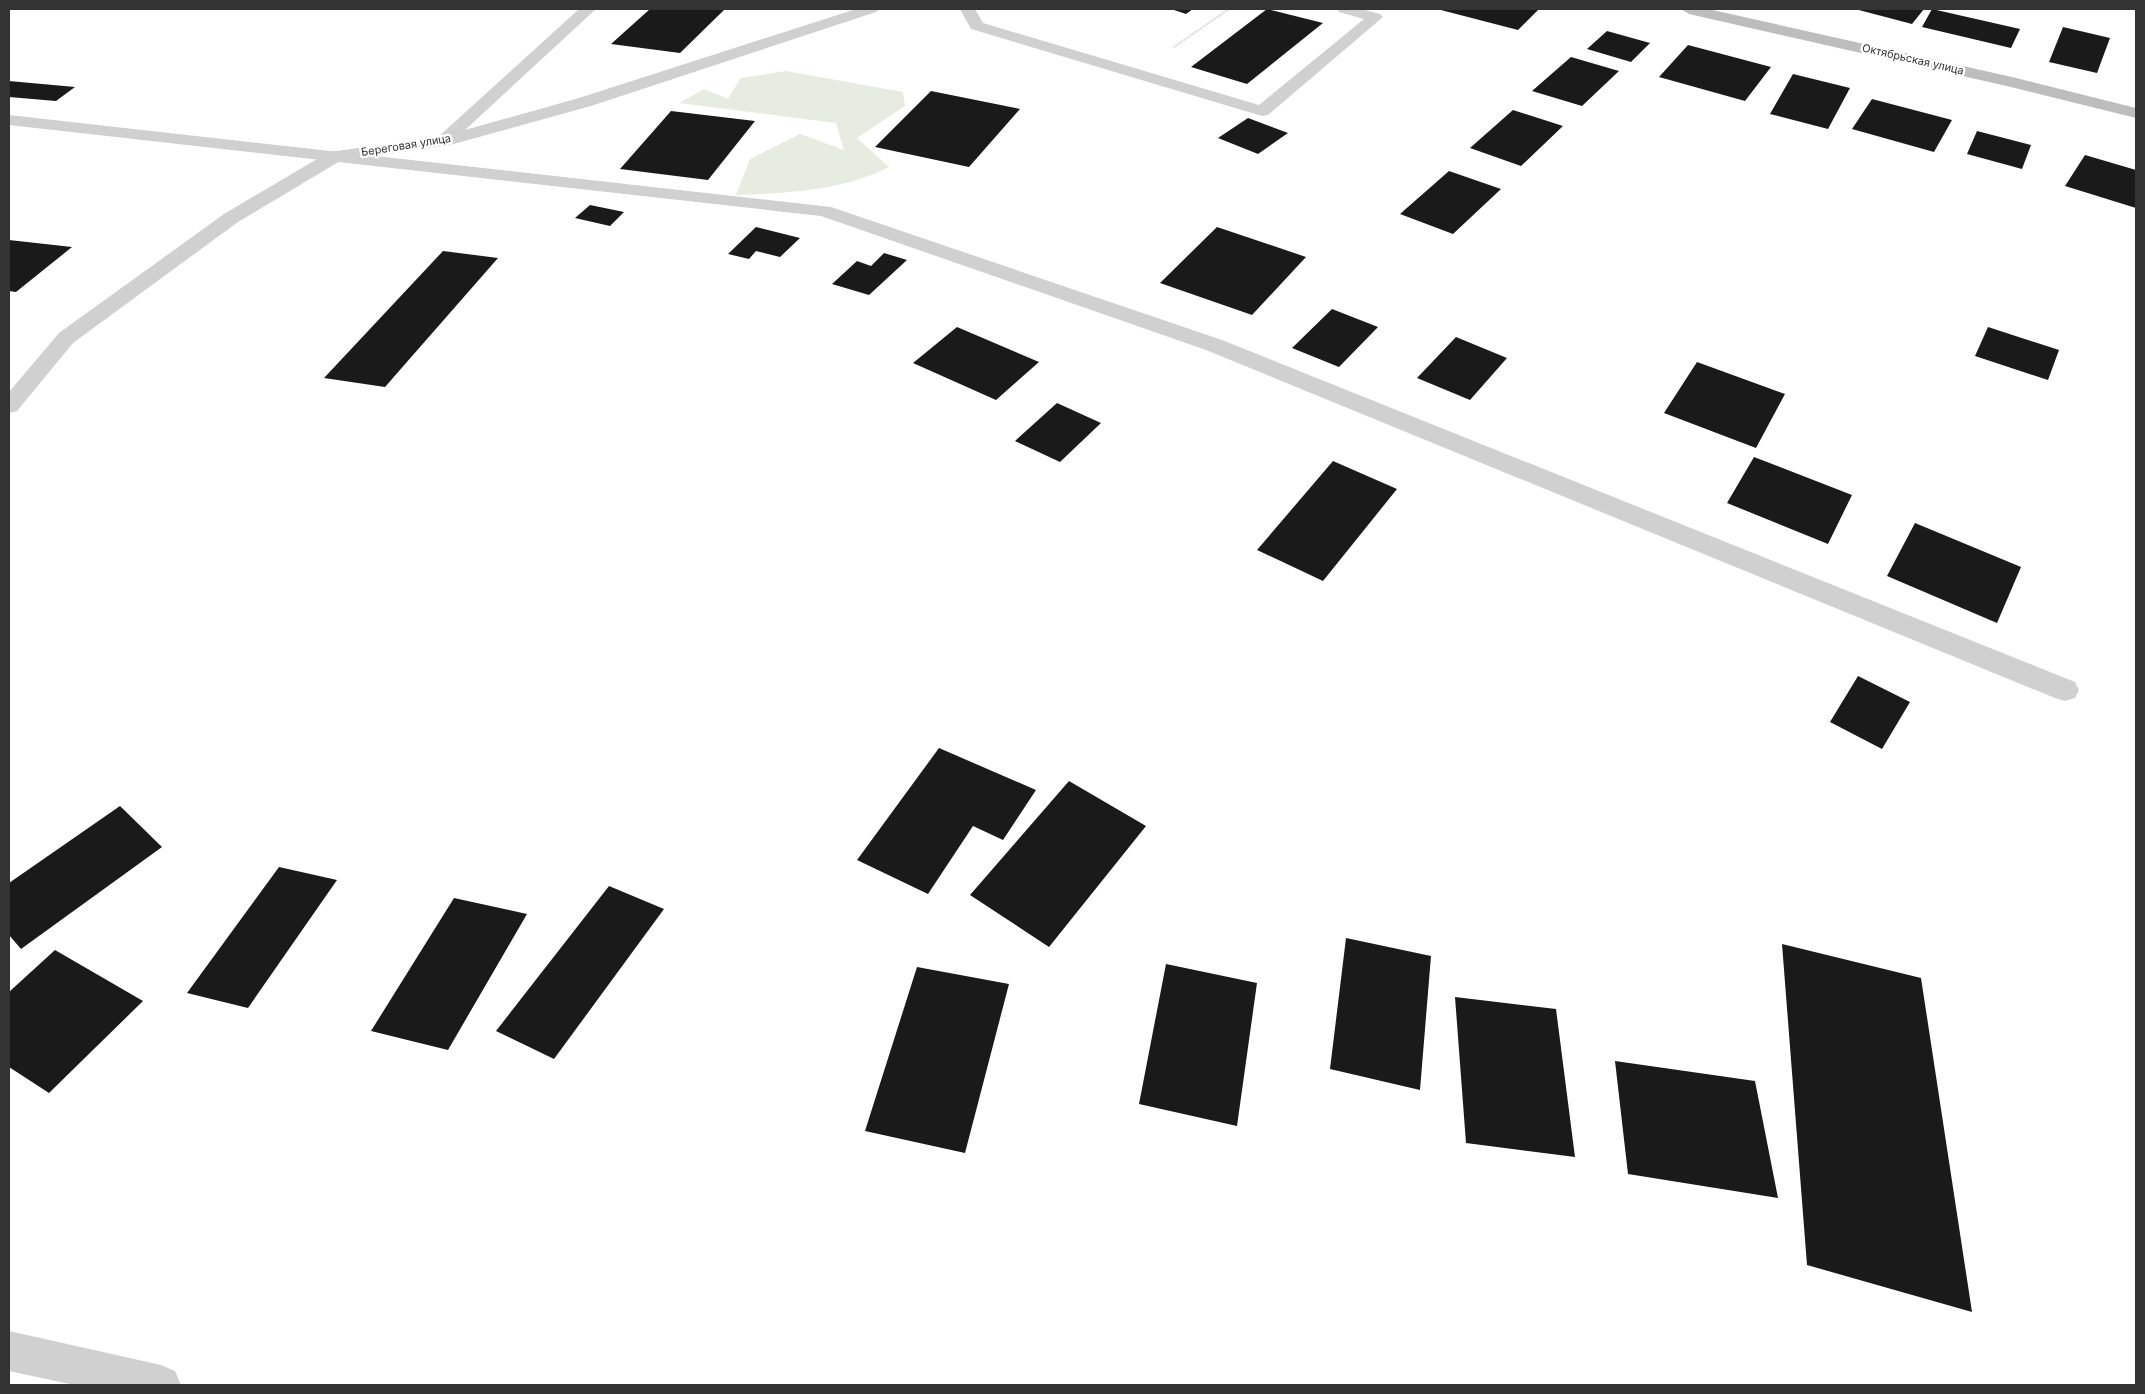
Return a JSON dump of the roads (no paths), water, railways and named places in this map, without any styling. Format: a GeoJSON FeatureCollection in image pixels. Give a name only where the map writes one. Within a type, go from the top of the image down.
{"type":"FeatureCollection","features":[{"type":"Feature","properties":{"kind":"street"},"geometry":{"type":"LineString","coordinates":[[444,141],[588,9]]}},
{"type":"Feature","properties":{"kind":"street","name":"Береговая улица"},"geometry":{"type":"LineString","coordinates":[[9,406],[66,338],[231,218],[335,156],[444,141],[585,102],[871,9]]}},
{"type":"Feature","properties":{"kind":"street"},"geometry":{"type":"LineString","coordinates":[[968,9],[977,26],[1262,111],[1375,17],[1344,9]]}},
{"type":"Feature","properties":{"kind":"street","name":"Октябрьская улица"},"geometry":{"type":"LineString","coordinates":[[1689,9],[2012,82],[2136,113]]}},
{"type":"Feature","properties":{"kind":"street"},"geometry":{"type":"LineString","coordinates":[[9,120],[824,211],[1214,345],[2065,690]]}},
{"type":"Feature","properties":{"kind":"street"},"geometry":{"type":"LineString","coordinates":[[9,1351],[161,1385]]}}]}
